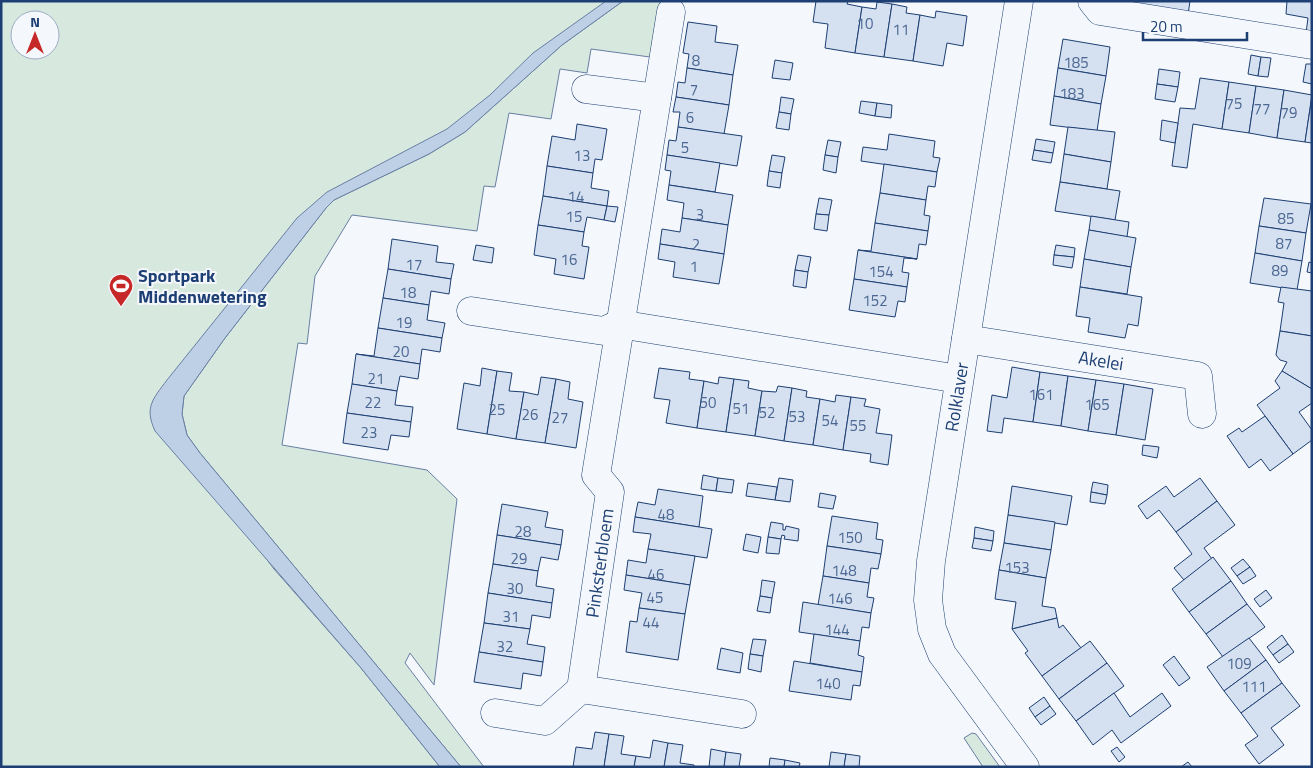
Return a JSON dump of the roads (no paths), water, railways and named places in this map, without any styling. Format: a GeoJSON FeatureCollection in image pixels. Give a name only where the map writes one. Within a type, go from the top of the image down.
{"type":"FeatureCollection","features":[{"type":"Feature","properties":{"kind":"street","name":"Rolklaver"},"geometry":{"type":"LineString","coordinates":[[1019,1],[931,561],[928,600],[932,629],[942,654],[1025,767]]}},
{"type":"Feature","properties":{"kind":"street"},"geometry":{"type":"LineString","coordinates":[[1092,1],[1100,11],[1312,44]]}},
{"type":"Feature","properties":{"kind":"street","name":"Pinksterbloem"},"geometry":{"type":"LineString","coordinates":[[581,689],[610,492],[596,476],[619,324],[671,12]]}},
{"type":"Feature","properties":{"kind":"street"},"geometry":{"type":"LineString","coordinates":[[586,88],[657,98]]}},
{"type":"Feature","properties":{"kind":"street"},"geometry":{"type":"LineString","coordinates":[[471,310],[604,331],[619,324],[959,379]]}},
{"type":"Feature","properties":{"kind":"street","name":"Akelei"},"geometry":{"type":"LineString","coordinates":[[966,339],[1198,376],[1202,414]]}},
{"type":"Feature","properties":{"kind":"street"},"geometry":{"type":"LineString","coordinates":[[495,712],[545,721],[581,689],[742,714]]}},
{"type":"Feature","properties":{"kind":"water"},"geometry":{"type":"Polygon","coordinates":[[[606,1],[623,1],[562,45],[465,132],[429,154],[334,200],[225,338],[184,396],[182,414],[187,435],[200,453],[461,767],[440,767],[361,668],[155,431],[150,416],[150,409],[154,398],[167,380],[297,218],[327,192],[447,129],[490,95],[533,53],[606,1]]]}},
{"type":"Feature","properties":{"kind":"place","name":"Sportpark Middenwetering"},"geometry":{"type":"Point","coordinates":[121,307]}}]}
